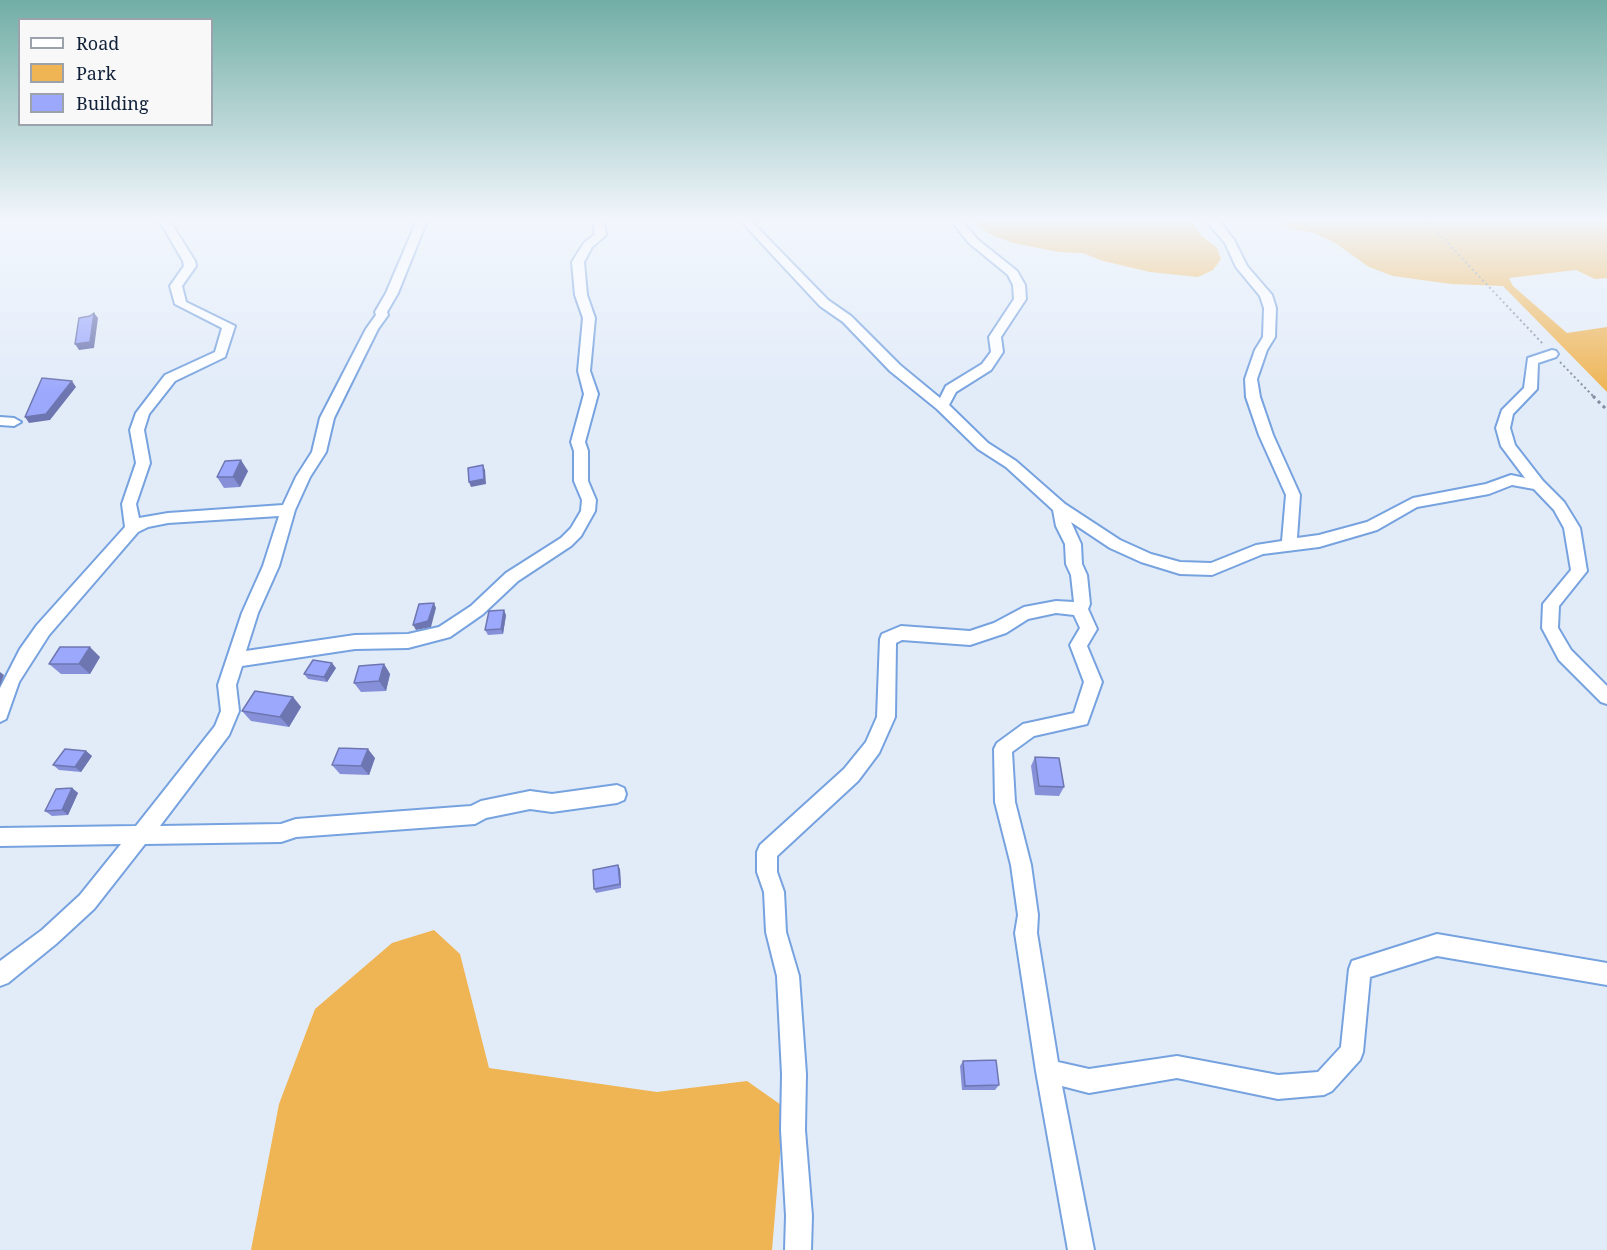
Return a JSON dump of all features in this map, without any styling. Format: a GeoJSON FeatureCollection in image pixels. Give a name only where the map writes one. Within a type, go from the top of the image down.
{"type":"FeatureCollection","features":[{"type":"Feature","properties":{"kind":"street"},"geometry":{"type":"LineString","coordinates":[[133,528],[129,504],[143,463],[137,430],[143,413],[170,378],[221,354],[229,326],[182,304],[176,286],[183,276]]}},
{"type":"Feature","properties":{"kind":"street"},"geometry":{"type":"LineString","coordinates":[[0,975],[49,937],[87,902],[223,730],[230,711],[226,685],[250,613],[271,566],[288,510],[319,452],[327,418],[372,329],[382,315],[381,312],[399,276]]}},
{"type":"Feature","properties":{"kind":"street"},"geometry":{"type":"LineString","coordinates":[[235,660],[355,642],[408,641],[444,632],[477,610],[512,577],[566,542],[576,532],[588,511],[589,500],[581,481],[581,451],[578,442],[591,394],[584,371],[589,318],[580,295],[579,276]]}},
{"type":"Feature","properties":{"kind":"street"},"geometry":{"type":"LineString","coordinates":[[799,276],[824,303],[848,319],[895,368],[942,406],[983,446],[1011,464],[1060,508],[1115,544],[1146,558],[1180,568],[1212,569],[1261,549],[1289,543],[1319,541],[1372,526],[1413,503],[1489,489],[1510,480],[1538,485]]}},
{"type":"Feature","properties":{"kind":"street"},"geometry":{"type":"LineString","coordinates":[[942,406],[951,389],[987,367],[997,352],[995,337],[1020,299],[1019,285],[1015,276]]}},
{"type":"Feature","properties":{"kind":"street"},"geometry":{"type":"LineString","coordinates":[[1250,276],[1266,296],[1270,308],[1269,337],[1261,350],[1251,379],[1252,397],[1293,495],[1289,543]]}},
{"type":"Feature","properties":{"kind":"street"},"geometry":{"type":"LineString","coordinates":[[1552,354],[1532,361],[1530,389],[1507,413],[1503,428],[1508,446],[1538,485],[1559,506],[1572,528],[1579,571],[1551,604],[1550,628],[1565,655],[1607,697]]}},
{"type":"Feature","properties":{"kind":"street"},"geometry":{"type":"LineString","coordinates":[[1060,508],[1064,526],[1073,544],[1074,564],[1079,575],[1082,604],[1080,609],[1089,629],[1078,645],[1093,681],[1081,718],[1029,729],[1003,749],[1005,802],[1021,865],[1028,915],[1026,933],[1048,1071],[1081,1250]]}},
{"type":"Feature","properties":{"kind":"street"},"geometry":{"type":"LineString","coordinates":[[0,714],[11,681],[26,654],[133,528],[144,522],[168,518],[288,510]]}},
{"type":"Feature","properties":{"kind":"street"},"geometry":{"type":"LineString","coordinates":[[798,1250],[799,1216],[793,1130],[794,1074],[788,976],[776,932],[774,892],[767,872],[767,852],[851,775],[873,747],[886,717],[888,639],[901,633],[970,638],[1000,628],[1024,613],[1056,607],[1080,609]]}},
{"type":"Feature","properties":{"kind":"street"},"geometry":{"type":"LineString","coordinates":[[0,837],[121,833],[141,835],[281,833],[296,828],[475,815],[481,810],[530,800],[552,803],[618,794]]}},
{"type":"Feature","properties":{"kind":"street"},"geometry":{"type":"LineString","coordinates":[[1048,1071],[1089,1081],[1177,1067],[1278,1087],[1324,1083],[1352,1052],[1360,969],[1437,945],[1607,974]]}},
{"type":"Feature","properties":{"kind":"path"},"geometry":{"type":"LineString","coordinates":[[1479,276],[1607,410]]}},
{"type":"Feature","properties":{"kind":"green space"},"geometry":{"type":"Polygon","coordinates":[[[1395,276],[1523,276],[1509,278],[1513,286],[1567,333],[1607,327],[1607,392],[1503,286],[1451,284],[1395,276]]]}},
{"type":"Feature","properties":{"kind":"green space"},"geometry":{"type":"Polygon","coordinates":[[[1589,276],[1607,276],[1607,278],[1595,279],[1589,276]]]}},
{"type":"Feature","properties":{"kind":"green space"},"geometry":{"type":"Polygon","coordinates":[[[434,930],[460,954],[489,1068],[657,1092],[747,1081],[784,1107],[772,1250],[251,1250],[279,1104],[315,1009],[392,943],[434,930]]]}},
{"type":"Feature","properties":{"kind":"building"},"geometry":{"type":"Polygon","coordinates":[[[94,313],[90,342],[75,344],[79,318],[94,313]]]}},
{"type":"Feature","properties":{"kind":"building"},"geometry":{"type":"Polygon","coordinates":[[[42,378],[72,381],[46,414],[25,417],[42,378]]]}},
{"type":"Feature","properties":{"kind":"building"},"geometry":{"type":"Polygon","coordinates":[[[241,460],[233,477],[217,477],[225,461],[241,460]]]}},
{"type":"Feature","properties":{"kind":"building"},"geometry":{"type":"Polygon","coordinates":[[[483,465],[484,479],[469,482],[468,468],[483,465]]]}},
{"type":"Feature","properties":{"kind":"building"},"geometry":{"type":"Polygon","coordinates":[[[434,603],[428,621],[413,625],[419,604],[434,603]]]}},
{"type":"Feature","properties":{"kind":"building"},"geometry":{"type":"Polygon","coordinates":[[[504,610],[501,629],[485,630],[489,611],[504,610]]]}},
{"type":"Feature","properties":{"kind":"building"},"geometry":{"type":"Polygon","coordinates":[[[60,647],[90,647],[79,664],[49,664],[60,647]]]}},
{"type":"Feature","properties":{"kind":"building"},"geometry":{"type":"Polygon","coordinates":[[[313,660],[332,663],[324,677],[304,674],[313,660]]]}},
{"type":"Feature","properties":{"kind":"building"},"geometry":{"type":"Polygon","coordinates":[[[384,664],[379,681],[354,683],[359,666],[384,664]]]}},
{"type":"Feature","properties":{"kind":"building"},"geometry":{"type":"Polygon","coordinates":[[[255,691],[293,697],[280,717],[242,711],[255,691]]]}},
{"type":"Feature","properties":{"kind":"building"},"geometry":{"type":"Polygon","coordinates":[[[339,748],[368,749],[361,766],[332,765],[339,748]]]}},
{"type":"Feature","properties":{"kind":"building"},"geometry":{"type":"Polygon","coordinates":[[[65,749],[86,751],[75,767],[53,765],[65,749]]]}},
{"type":"Feature","properties":{"kind":"building"},"geometry":{"type":"Polygon","coordinates":[[[1035,757],[1059,758],[1064,787],[1039,786],[1035,757]]]}},
{"type":"Feature","properties":{"kind":"building"},"geometry":{"type":"Polygon","coordinates":[[[72,788],[62,810],[45,811],[56,789],[72,788]]]}},
{"type":"Feature","properties":{"kind":"building"},"geometry":{"type":"Polygon","coordinates":[[[618,865],[620,884],[594,889],[593,870],[618,865]]]}},
{"type":"Feature","properties":{"kind":"building"},"geometry":{"type":"Polygon","coordinates":[[[996,1060],[999,1085],[965,1086],[963,1061],[996,1060]]]}}]}
